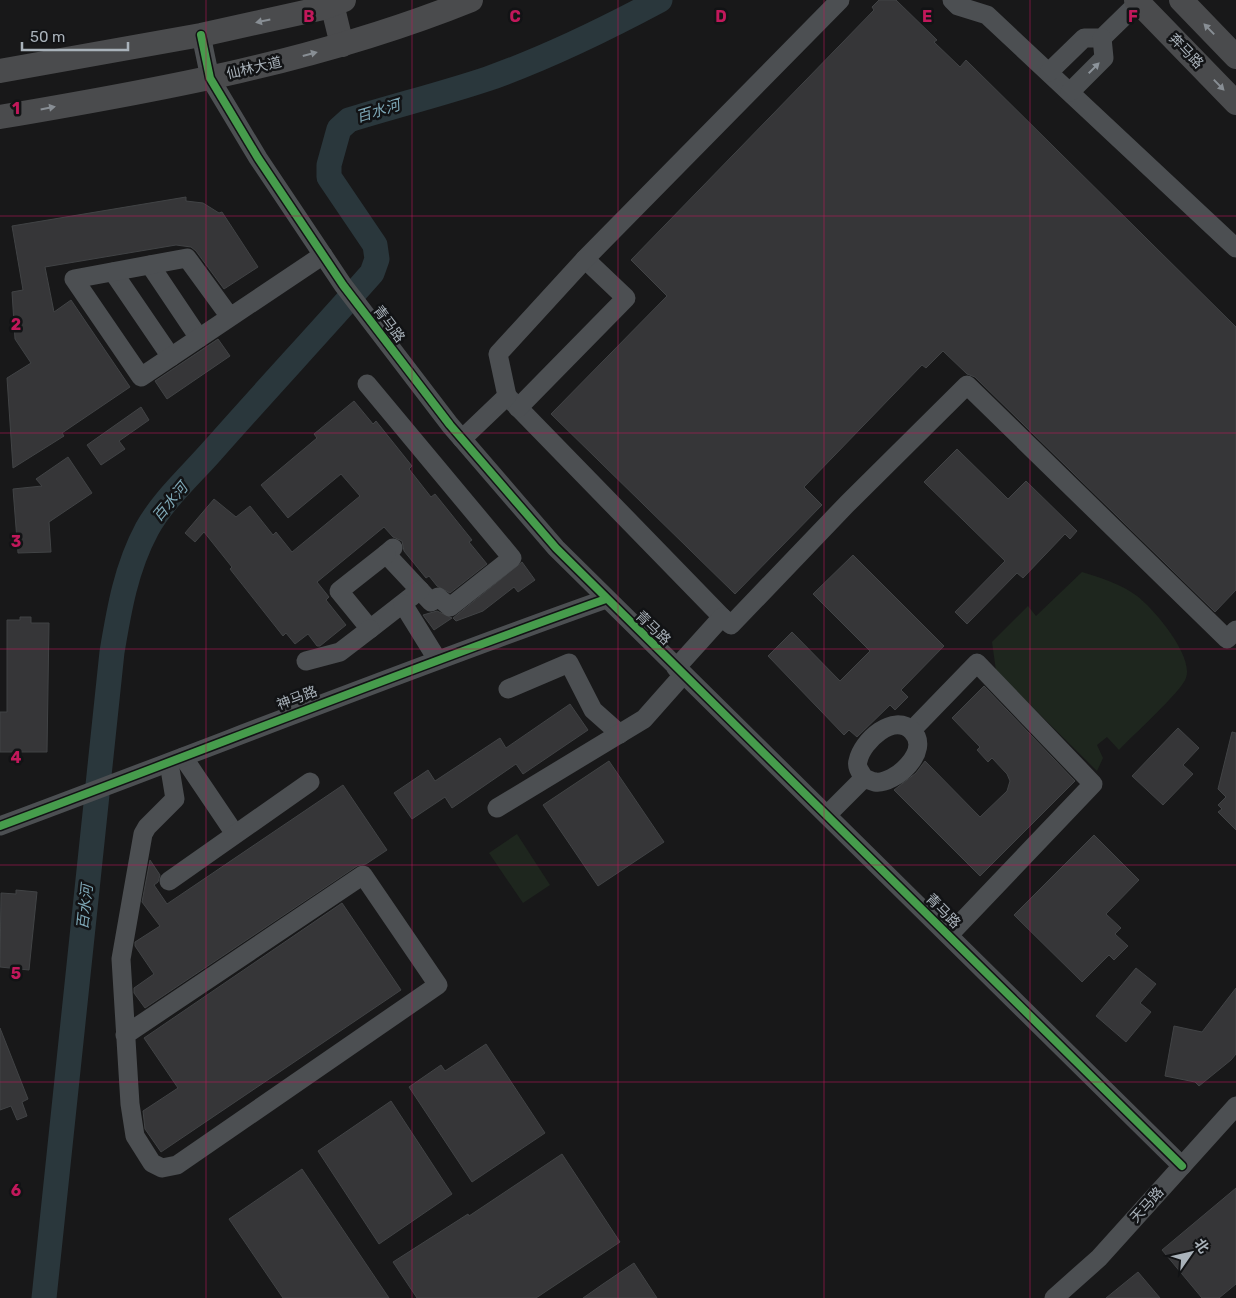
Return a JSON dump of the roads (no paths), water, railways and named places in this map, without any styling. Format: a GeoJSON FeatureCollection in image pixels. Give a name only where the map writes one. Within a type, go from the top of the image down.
{"type":"FeatureCollection","features":[{"type":"Feature","properties":{"kind":"main road","name":"仙林大道"},"geometry":{"type":"LineString","coordinates":[[0,117],[270,65],[415,22],[472,0]]}},
{"type":"Feature","properties":{"kind":"main road"},"geometry":{"type":"LineString","coordinates":[[1181,0],[1236,57]]}},
{"type":"Feature","properties":{"kind":"main road","name":"奔马路"},"geometry":{"type":"LineString","coordinates":[[1137,1],[1236,103]]}},
{"type":"Feature","properties":{"kind":"main road"},"geometry":{"type":"LineString","coordinates":[[0,70],[201,35],[338,2],[342,45]]}},
{"type":"Feature","properties":{"kind":"street"},"geometry":{"type":"LineString","coordinates":[[840,0],[585,259],[498,354],[512,402],[731,625],[847,504],[966,385],[1227,639],[1236,630]]}},
{"type":"Feature","properties":{"kind":"street"},"geometry":{"type":"LineString","coordinates":[[952,0],[958,6],[986,15],[1236,248]]}},
{"type":"Feature","properties":{"kind":"street"},"geometry":{"type":"LineString","coordinates":[[1049,72],[1084,38],[1102,38],[1137,1]]}},
{"type":"Feature","properties":{"kind":"street","name":"青马路"},"geometry":{"type":"LineString","coordinates":[[201,35],[210,78],[258,158],[343,285],[462,439],[556,548],[1182,1166]]}},
{"type":"Feature","properties":{"kind":"street"},"geometry":{"type":"LineString","coordinates":[[1070,92],[1104,58],[1102,38]]}},
{"type":"Feature","properties":{"kind":"street"},"geometry":{"type":"LineString","coordinates":[[230,317],[187,258],[74,280],[141,377],[323,255]]}},
{"type":"Feature","properties":{"kind":"street"},"geometry":{"type":"LineString","coordinates":[[462,439],[512,402],[626,298],[585,259]]}},
{"type":"Feature","properties":{"kind":"street"},"geometry":{"type":"LineString","coordinates":[[150,265],[199,338]]}},
{"type":"Feature","properties":{"kind":"street"},"geometry":{"type":"LineString","coordinates":[[113,272],[171,357]]}},
{"type":"Feature","properties":{"kind":"street"},"geometry":{"type":"LineString","coordinates":[[367,384],[512,558],[450,607],[438,597],[431,602],[390,551],[339,591],[370,629]]}},
{"type":"Feature","properties":{"kind":"street"},"geometry":{"type":"LineString","coordinates":[[306,662],[340,652],[420,590]]}},
{"type":"Feature","properties":{"kind":"street","name":"神马路"},"geometry":{"type":"LineString","coordinates":[[0,826],[139,775],[437,659],[606,599]]}},
{"type":"Feature","properties":{"kind":"street"},"geometry":{"type":"LineString","coordinates":[[403,604],[437,659]]}},
{"type":"Feature","properties":{"kind":"street"},"geometry":{"type":"LineString","coordinates":[[497,808],[644,720],[722,617]]}},
{"type":"Feature","properties":{"kind":"street"},"geometry":{"type":"LineString","coordinates":[[508,689],[569,663],[593,710],[620,734]]}},
{"type":"Feature","properties":{"kind":"street"},"geometry":{"type":"LineString","coordinates":[[912,730],[977,663],[1093,784],[949,935]]}},
{"type":"Feature","properties":{"kind":"street"},"geometry":{"type":"LineString","coordinates":[[901,724],[912,730],[918,744],[916,755],[905,769],[892,778],[876,782],[864,778],[858,769],[858,761],[864,748],[877,734],[890,725],[901,724]]}},
{"type":"Feature","properties":{"kind":"street"},"geometry":{"type":"LineString","coordinates":[[176,760],[235,834]]}},
{"type":"Feature","properties":{"kind":"street"},"geometry":{"type":"LineString","coordinates":[[125,1035],[363,875],[438,984],[170,1168],[162,1168],[152,1163],[135,1136],[130,1104],[125,1035],[122,959],[143,834],[147,827],[175,799],[176,760]]}},
{"type":"Feature","properties":{"kind":"street"},"geometry":{"type":"LineString","coordinates":[[827,814],[864,778]]}},
{"type":"Feature","properties":{"kind":"street"},"geometry":{"type":"LineString","coordinates":[[169,881],[310,782]]}},
{"type":"Feature","properties":{"kind":"street","name":"天马路"},"geometry":{"type":"LineString","coordinates":[[1054,1298],[1099,1258],[1236,1106]]}},
{"type":"Feature","properties":{"kind":"waterway","name":"百水河"},"geometry":{"type":"LineString","coordinates":[[44,1298],[112,652],[124,589],[147,529],[169,498],[372,273],[377,259],[375,245],[329,177],[329,165],[339,129],[349,120],[487,79],[531,62],[596,33],[660,0]]}}]}
